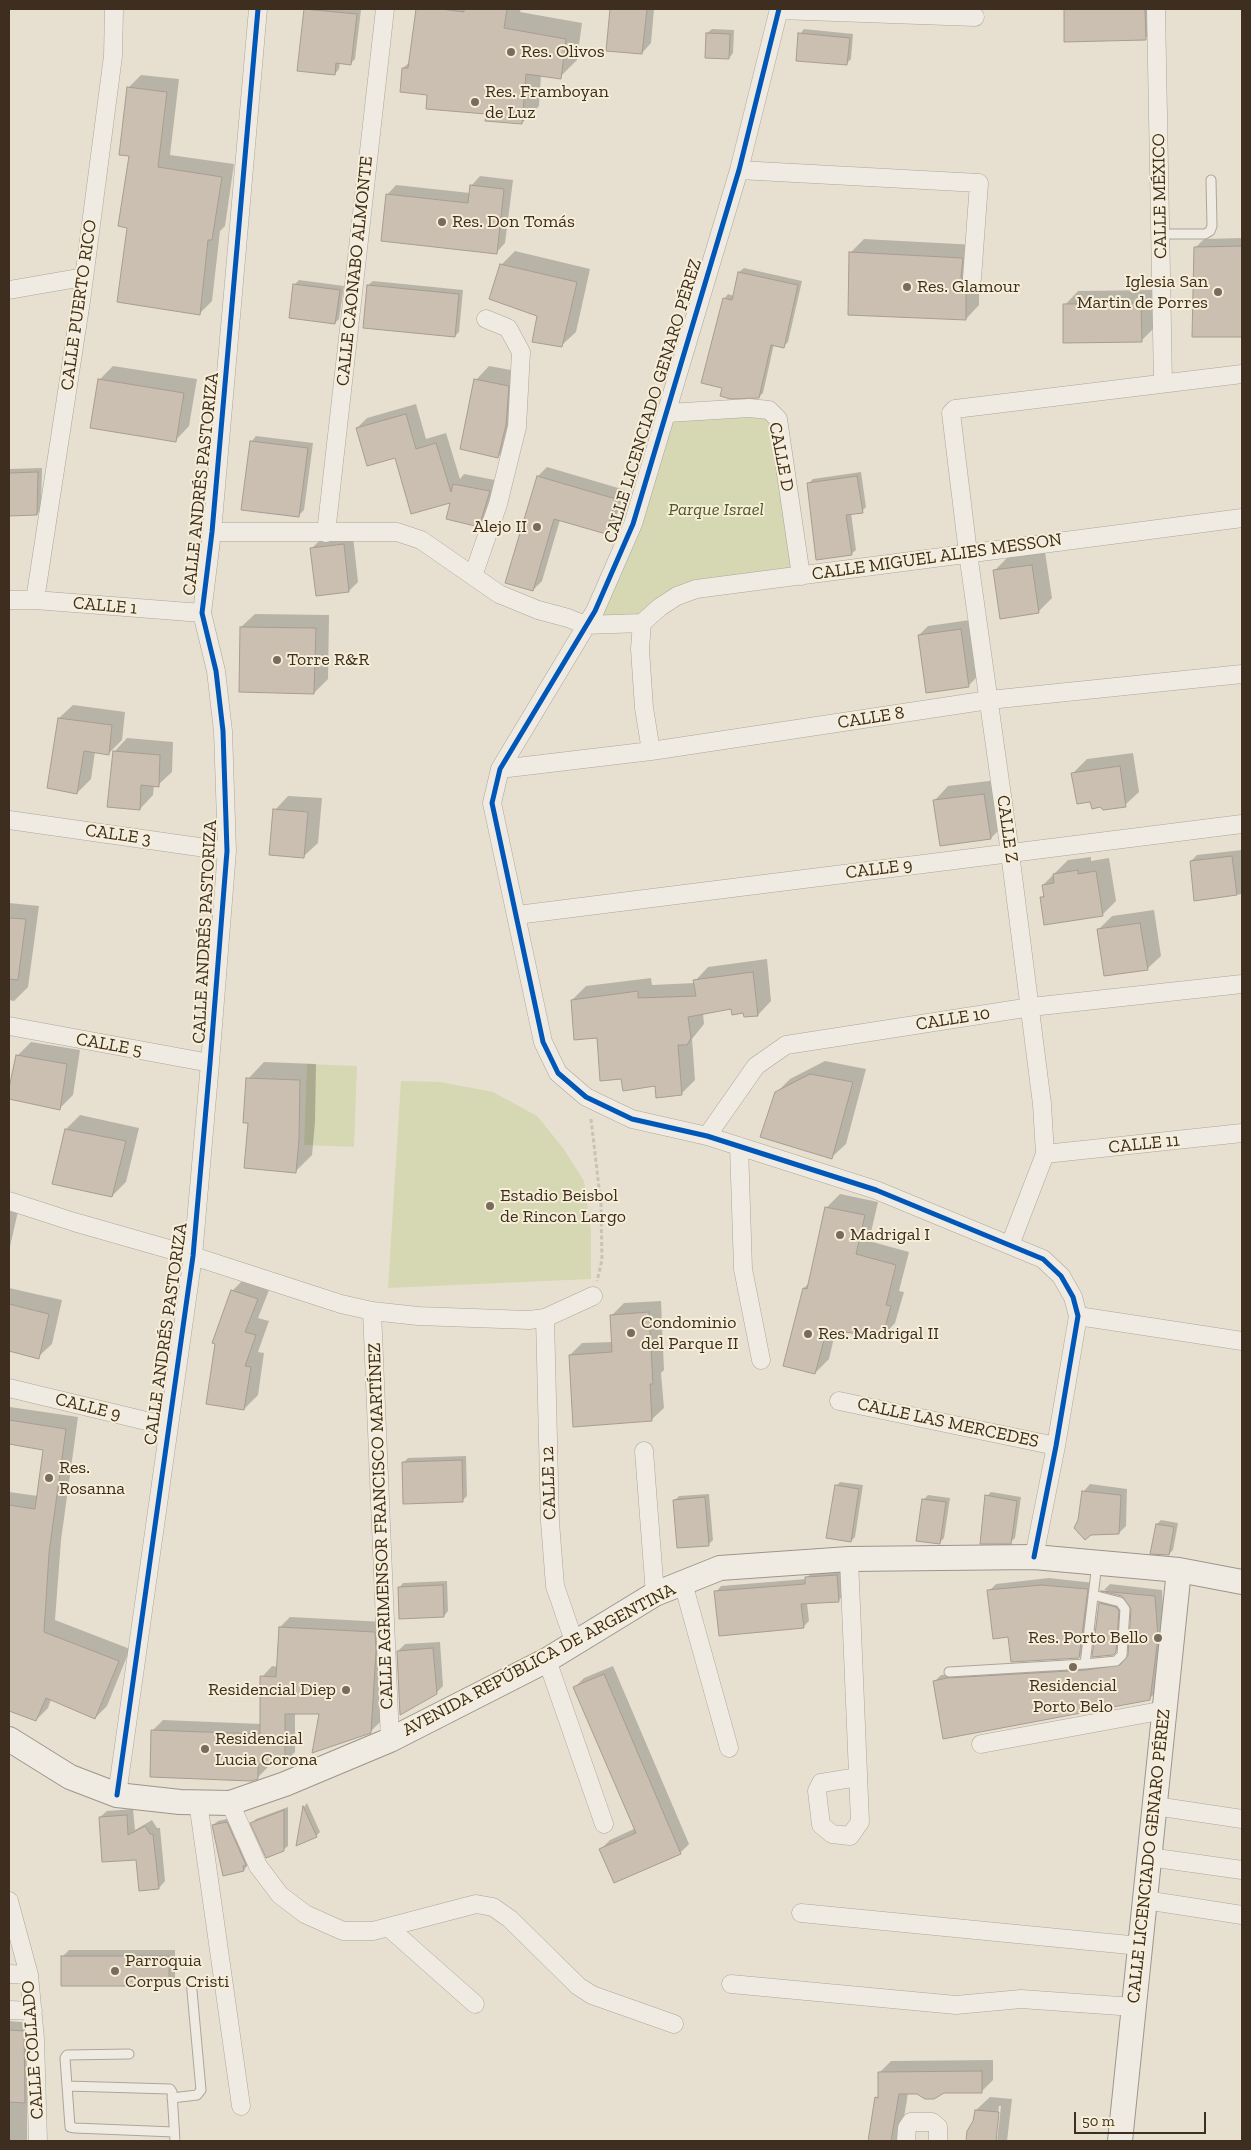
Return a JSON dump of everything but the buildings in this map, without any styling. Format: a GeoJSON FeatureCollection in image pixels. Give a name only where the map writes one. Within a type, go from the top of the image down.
{"type":"FeatureCollection","features":[{"type":"Feature","properties":{"kind":"main road","name":"AVENIDA REPÚBLICA DE ARGENTINA"},"geometry":{"type":"LineString","coordinates":[[9,1738],[70,1777],[117,1795],[230,1803],[285,1784],[390,1740],[547,1660],[655,1594],[720,1568],[849,1559],[1034,1557],[1179,1570],[1242,1582]]}},
{"type":"Feature","properties":{"kind":"main road","name":"CALLE LICENCIADO GENARO PÉREZ"},"geometry":{"type":"LineString","coordinates":[[1120,2141],[1179,1570]]}},
{"type":"Feature","properties":{"kind":"street","name":"CALLE PUERTO RICO"},"geometry":{"type":"LineString","coordinates":[[36,600],[84,277],[113,56],[114,9]]}},
{"type":"Feature","properties":{"kind":"street","name":"CALLE ANDRÉS PASTORIZA"},"geometry":{"type":"LineString","coordinates":[[117,1795],[167,1426],[193,1256],[227,851],[223,731],[216,672],[202,613],[212,532],[258,9]]}},
{"type":"Feature","properties":{"kind":"street","name":"CALLE CAONABO ALMONTE"},"geometry":{"type":"LineString","coordinates":[[326,533],[385,9]]}},
{"type":"Feature","properties":{"kind":"street","name":"CALLE MÉXICO"},"geometry":{"type":"LineString","coordinates":[[1156,9],[1163,383]]}},
{"type":"Feature","properties":{"kind":"street"},"geometry":{"type":"LineString","coordinates":[[779,10],[976,18]]}},
{"type":"Feature","properties":{"kind":"street","name":"CALLE LICENCIADO GENARO PÉREZ"},"geometry":{"type":"LineString","coordinates":[[779,10],[738,170],[634,524],[595,611],[500,769],[492,803],[544,1042],[558,1073],[586,1097],[632,1119],[706,1136],[876,1190],[1043,1260],[1061,1276],[1073,1297],[1078,1316],[1056,1446],[1034,1557]]}},
{"type":"Feature","properties":{"kind":"street"},"geometry":{"type":"LineString","coordinates":[[738,170],[979,183],[972,278]]}},
{"type":"Feature","properties":{"kind":"street"},"geometry":{"type":"LineString","coordinates":[[9,290],[84,277]]}},
{"type":"Feature","properties":{"kind":"street"},"geometry":{"type":"LineString","coordinates":[[473,576],[498,504],[517,428],[521,352],[508,328],[486,319]]}},
{"type":"Feature","properties":{"kind":"street"},"geometry":{"type":"LineString","coordinates":[[1163,383],[1242,374]]}},
{"type":"Feature","properties":{"kind":"street","name":"CALLE Z"},"geometry":{"type":"LineString","coordinates":[[1010,1245],[1045,1154],[1042,1104],[1010,853],[950,419],[951,413],[955,409],[1163,383]]}},
{"type":"Feature","properties":{"kind":"street","name":"CALLE D"},"geometry":{"type":"LineString","coordinates":[[668,412],[749,408],[769,410],[778,419],[801,576]]}},
{"type":"Feature","properties":{"kind":"street","name":"CALLE MIGUEL ALIES MESSON"},"geometry":{"type":"LineString","coordinates":[[642,623],[668,602],[696,589],[1242,518]]}},
{"type":"Feature","properties":{"kind":"street"},"geometry":{"type":"LineString","coordinates":[[212,532],[397,532],[421,540],[498,594],[538,610],[585,625],[642,623],[640,649],[644,708],[650,751]]}},
{"type":"Feature","properties":{"kind":"street","name":"CALLE 1"},"geometry":{"type":"LineString","coordinates":[[9,600],[36,600],[202,613]]}},
{"type":"Feature","properties":{"kind":"street","name":"CALLE 8"},"geometry":{"type":"LineString","coordinates":[[500,769],[650,751],[989,700],[1242,674]]}},
{"type":"Feature","properties":{"kind":"street","name":"CALLE 3"},"geometry":{"type":"LineString","coordinates":[[9,820],[227,851]]}},
{"type":"Feature","properties":{"kind":"street","name":"CALLE 9"},"geometry":{"type":"LineString","coordinates":[[516,915],[1242,824]]}},
{"type":"Feature","properties":{"kind":"street","name":"CALLE 10"},"geometry":{"type":"LineString","coordinates":[[706,1136],[756,1066],[786,1045],[1030,1006],[1242,984]]}},
{"type":"Feature","properties":{"kind":"street","name":"CALLE 5"},"geometry":{"type":"LineString","coordinates":[[9,1026],[210,1063]]}},
{"type":"Feature","properties":{"kind":"street","name":"CALLE 11"},"geometry":{"type":"LineString","coordinates":[[1045,1154],[1242,1134]]}},
{"type":"Feature","properties":{"kind":"street"},"geometry":{"type":"LineString","coordinates":[[739,1146],[743,1269],[761,1360]]}},
{"type":"Feature","properties":{"kind":"street"},"geometry":{"type":"LineString","coordinates":[[9,1201],[74,1222],[193,1256],[341,1304],[372,1311],[418,1316],[529,1320],[545,1318],[593,1296]]}},
{"type":"Feature","properties":{"kind":"street","name":"CALLE AGRIMENSOR FRANCISCO MARTÍNEZ"},"geometry":{"type":"LineString","coordinates":[[372,1311],[390,1740]]}},
{"type":"Feature","properties":{"kind":"street"},"geometry":{"type":"LineString","coordinates":[[1078,1316],[1242,1341]]}},
{"type":"Feature","properties":{"kind":"street","name":"CALLE 12"},"geometry":{"type":"LineString","coordinates":[[545,1318],[550,1522],[555,1586],[575,1644]]}},
{"type":"Feature","properties":{"kind":"street","name":"CALLE 9"},"geometry":{"type":"LineString","coordinates":[[9,1388],[167,1426]]}},
{"type":"Feature","properties":{"kind":"street","name":"CALLE LAS MERCEDES"},"geometry":{"type":"LineString","coordinates":[[839,1401],[1056,1446]]}},
{"type":"Feature","properties":{"kind":"street"},"geometry":{"type":"LineString","coordinates":[[644,1451],[655,1594]]}},
{"type":"Feature","properties":{"kind":"street"},"geometry":{"type":"LineString","coordinates":[[849,1559],[858,1777]]}},
{"type":"Feature","properties":{"kind":"street"},"geometry":{"type":"LineString","coordinates":[[682,1582],[729,1748]]}},
{"type":"Feature","properties":{"kind":"street"},"geometry":{"type":"LineString","coordinates":[[547,1660],[604,1824]]}},
{"type":"Feature","properties":{"kind":"street"},"geometry":{"type":"LineString","coordinates":[[982,1744],[1164,1710]]}},
{"type":"Feature","properties":{"kind":"street"},"geometry":{"type":"LineString","coordinates":[[198,1802],[241,2106]]}},
{"type":"Feature","properties":{"kind":"street"},"geometry":{"type":"LineString","coordinates":[[230,1803],[258,1866],[280,1895],[305,1914],[343,1932],[373,1931],[476,1904],[493,1907],[510,1919],[578,1986],[592,1995],[674,2024]]}},
{"type":"Feature","properties":{"kind":"street"},"geometry":{"type":"LineString","coordinates":[[1155,1806],[1242,1818]]}},
{"type":"Feature","properties":{"kind":"street"},"geometry":{"type":"LineString","coordinates":[[1149,1857],[1242,1870]]}},
{"type":"Feature","properties":{"kind":"street"},"geometry":{"type":"LineString","coordinates":[[1145,1900],[1242,1915]]}},
{"type":"Feature","properties":{"kind":"street","name":"CALLE COLLADO"},"geometry":{"type":"LineString","coordinates":[[9,1901],[29,1975],[33,2011],[38,2141]]}},
{"type":"Feature","properties":{"kind":"street"},"geometry":{"type":"LineString","coordinates":[[802,1913],[1140,1946]]}},
{"type":"Feature","properties":{"kind":"street"},"geometry":{"type":"LineString","coordinates":[[388,1927],[475,2004]]}},
{"type":"Feature","properties":{"kind":"street"},"geometry":{"type":"LineString","coordinates":[[9,1974],[29,1975]]}},
{"type":"Feature","properties":{"kind":"street"},"geometry":{"type":"LineString","coordinates":[[731,1984],[956,2005],[1022,1999],[1134,2007]]}},
{"type":"Feature","properties":{"kind":"street"},"geometry":{"type":"LineString","coordinates":[[9,2010],[33,2011]]}},
{"type":"Feature","properties":{"kind":"street"},"geometry":{"type":"LineString","coordinates":[[906,2141],[907,2128],[911,2122],[932,2122],[938,2127],[938,2141]]}},
{"type":"Feature","properties":{"kind":"lane"},"geometry":{"type":"LineString","coordinates":[[1160,234],[1205,234],[1210,231],[1212,226],[1211,180]]}},
{"type":"Feature","properties":{"kind":"lane"},"geometry":{"type":"LineString","coordinates":[[1085,1664],[1097,1563]]}},
{"type":"Feature","properties":{"kind":"lane"},"geometry":{"type":"LineString","coordinates":[[949,1672],[1116,1661],[1122,1655],[1125,1609],[1120,1602],[1093,1595]]}},
{"type":"Feature","properties":{"kind":"lane"},"geometry":{"type":"LineString","coordinates":[[172,2098],[197,2095],[201,2090],[191,1980]]}},
{"type":"Feature","properties":{"kind":"lane"},"geometry":{"type":"LineString","coordinates":[[67,2086],[167,2087],[172,2092],[175,2136],[70,2127],[67,2086],[65,2058],[67,2055],[129,2054]]}},
{"type":"Feature","properties":{"kind":"path"},"geometry":{"type":"LineString","coordinates":[[586,1097],[592,1128],[601,1223],[602,1260],[593,1296]]}},
{"type":"Feature","properties":{"kind":"green space","name":"Parque Israel"},"geometry":{"type":"Polygon","coordinates":[[[769,410],[801,576],[696,589],[642,623],[585,625],[668,413],[769,410]]]}},
{"type":"Feature","properties":{"kind":"green space"},"geometry":{"type":"Polygon","coordinates":[[[307,1064],[357,1066],[354,1147],[304,1145],[307,1064]]]}},
{"type":"Feature","properties":{"kind":"green space","name":"Estadio Beisbol de Rincon Largo"},"geometry":{"type":"Polygon","coordinates":[[[401,1081],[440,1082],[493,1092],[537,1116],[563,1148],[584,1181],[591,1231],[591,1279],[388,1288],[401,1081]]]}},
{"type":"Feature","properties":{"kind":"cycle path"},"geometry":{"type":"LineString","coordinates":[[117,1795],[193,1256],[227,851],[223,731],[216,671],[202,613],[212,532],[258,9]]}},
{"type":"Feature","properties":{"kind":"cycle path"},"geometry":{"type":"LineString","coordinates":[[779,9],[739,170],[633,524],[595,611],[500,769],[492,803],[543,1042],[558,1073],[586,1097],[632,1119],[707,1136],[876,1190],[1043,1259],[1061,1276],[1073,1297],[1078,1316],[1056,1446],[1034,1557]]}},
{"type":"Feature","properties":{"kind":"place","name":"Res. Olivos"},"geometry":{"type":"Point","coordinates":[511,52]}},
{"type":"Feature","properties":{"kind":"place","name":"Res. Framboyan de Luz"},"geometry":{"type":"Point","coordinates":[475,102]}},
{"type":"Feature","properties":{"kind":"place","name":"Res. Don Tomás"},"geometry":{"type":"Point","coordinates":[442,222]}},
{"type":"Feature","properties":{"kind":"place","name":"Res. Glamour"},"geometry":{"type":"Point","coordinates":[907,287]}},
{"type":"Feature","properties":{"kind":"place","name":"Iglesia San Martin de Porres"},"geometry":{"type":"Point","coordinates":[1218,292]}},
{"type":"Feature","properties":{"kind":"place","name":"Alejo II"},"geometry":{"type":"Point","coordinates":[537,527]}},
{"type":"Feature","properties":{"kind":"place","name":"Torre R&R"},"geometry":{"type":"Point","coordinates":[277,660]}},
{"type":"Feature","properties":{"kind":"place","name":"Estadio Beisbol de Rincon Largo"},"geometry":{"type":"Point","coordinates":[490,1206]}},
{"type":"Feature","properties":{"kind":"place","name":"Madrigal I"},"geometry":{"type":"Point","coordinates":[840,1235]}},
{"type":"Feature","properties":{"kind":"place","name":"Condominio del Parque II"},"geometry":{"type":"Point","coordinates":[631,1333]}},
{"type":"Feature","properties":{"kind":"place","name":"Res. Madrigal II"},"geometry":{"type":"Point","coordinates":[808,1334]}},
{"type":"Feature","properties":{"kind":"place","name":"Res. Rosanna"},"geometry":{"type":"Point","coordinates":[49,1478]}},
{"type":"Feature","properties":{"kind":"place","name":"Res. Porto Bello"},"geometry":{"type":"Point","coordinates":[1158,1638]}},
{"type":"Feature","properties":{"kind":"place","name":"Residencial Porto Belo"},"geometry":{"type":"Point","coordinates":[1073,1667]}},
{"type":"Feature","properties":{"kind":"place","name":"Residencial Diep"},"geometry":{"type":"Point","coordinates":[346,1690]}},
{"type":"Feature","properties":{"kind":"place","name":"Residencial Lucia Corona"},"geometry":{"type":"Point","coordinates":[205,1749]}},
{"type":"Feature","properties":{"kind":"place","name":"Parroquia Corpus Cristi"},"geometry":{"type":"Point","coordinates":[115,1971]}}]}
